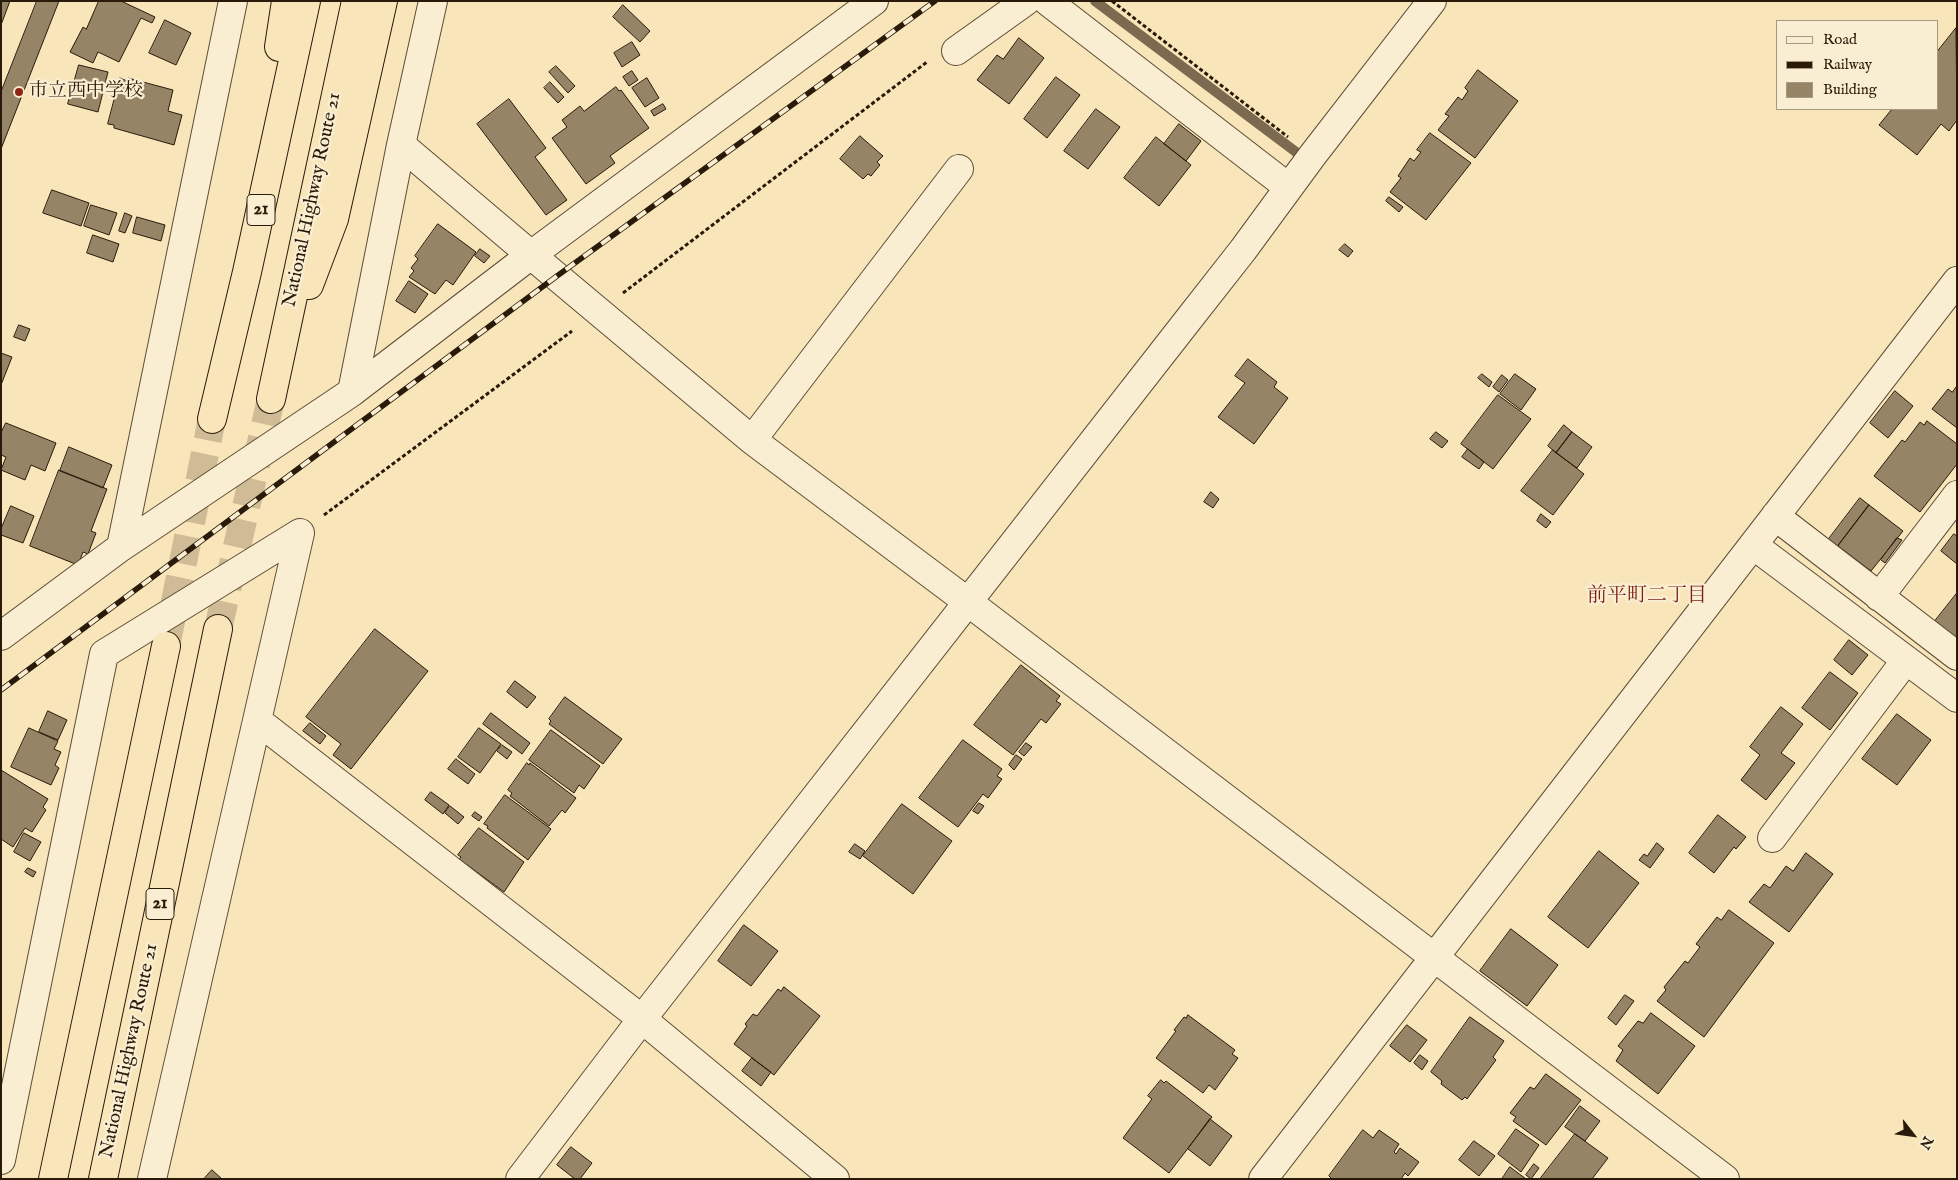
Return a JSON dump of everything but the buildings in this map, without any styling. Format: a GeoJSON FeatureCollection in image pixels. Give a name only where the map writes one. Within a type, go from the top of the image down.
{"type":"FeatureCollection","features":[{"type":"Feature","properties":{"kind":"highway"},"geometry":{"type":"LineString","coordinates":[[247,272],[286,1]]}},
{"type":"Feature","properties":{"kind":"highway","name":"21"},"geometry":{"type":"LineString","coordinates":[[212,419],[247,272],[306,1]]}},
{"type":"Feature","properties":{"kind":"highway","name":"National Highway Route 21"},"geometry":{"type":"LineString","coordinates":[[271,399],[356,1]]}},
{"type":"Feature","properties":{"kind":"highway"},"geometry":{"type":"LineString","coordinates":[[278,366],[334,219],[383,1]]}},
{"type":"Feature","properties":{"kind":"highway","name":"National Highway Route 21"},"geometry":{"type":"LineString","coordinates":[[103,1179],[218,629]]}},
{"type":"Feature","properties":{"kind":"highway"},"geometry":{"type":"LineString","coordinates":[[54,1179],[166,646]]}},
{"type":"Feature","properties":{"kind":"street"},"geometry":{"type":"LineString","coordinates":[[121,547],[233,1]]}},
{"type":"Feature","properties":{"kind":"street"},"geometry":{"type":"LineString","coordinates":[[352,392],[401,145],[433,1]]}},
{"type":"Feature","properties":{"kind":"street"},"geometry":{"type":"LineString","coordinates":[[1,636],[121,547],[352,392],[531,255],[874,1]]}},
{"type":"Feature","properties":{"kind":"street"},"geometry":{"type":"LineString","coordinates":[[956,51],[1026,1]]}},
{"type":"Feature","properties":{"kind":"street"},"geometry":{"type":"LineString","coordinates":[[1047,1],[1288,187]]}},
{"type":"Feature","properties":{"kind":"street"},"geometry":{"type":"LineString","coordinates":[[520,1179],[642,1019],[1243,250],[1288,187],[1432,1]]}},
{"type":"Feature","properties":{"kind":"street"},"geometry":{"type":"LineString","coordinates":[[401,145],[752,440],[968,602],[1725,1179]]}},
{"type":"Feature","properties":{"kind":"street"},"geometry":{"type":"LineString","coordinates":[[752,440],[959,169]]}},
{"type":"Feature","properties":{"kind":"street"},"geometry":{"type":"LineString","coordinates":[[1263,1179],[1957,281]]}},
{"type":"Feature","properties":{"kind":"street"},"geometry":{"type":"LineString","coordinates":[[1880,596],[1957,495]]}},
{"type":"Feature","properties":{"kind":"street"},"geometry":{"type":"LineString","coordinates":[[1775,516],[1957,656]]}},
{"type":"Feature","properties":{"kind":"street"},"geometry":{"type":"LineString","coordinates":[[152,1179],[300,533]]}},
{"type":"Feature","properties":{"kind":"street"},"geometry":{"type":"LineString","coordinates":[[1,1160],[104,654],[300,533]]}},
{"type":"Feature","properties":{"kind":"street"},"geometry":{"type":"LineString","coordinates":[[1753,545],[1957,698]]}},
{"type":"Feature","properties":{"kind":"street"},"geometry":{"type":"LineString","coordinates":[[1772,838],[1906,660]]}},
{"type":"Feature","properties":{"kind":"street"},"geometry":{"type":"LineString","coordinates":[[258,721],[642,1019],[835,1179]]}},
{"type":"Feature","properties":{"kind":"path"},"geometry":{"type":"LineString","coordinates":[[1112,1],[1312,156]]}},
{"type":"Feature","properties":{"kind":"path"},"geometry":{"type":"LineString","coordinates":[[300,533],[598,312],[928,61]]}},
{"type":"Feature","properties":{"kind":"waterway"},"geometry":{"type":"LineString","coordinates":[[1095,1],[1296,152]]}},
{"type":"Feature","properties":{"kind":"tunnel"},"geometry":{"type":"LineString","coordinates":[[218,629],[271,399]]}},
{"type":"Feature","properties":{"kind":"tunnel"},"geometry":{"type":"LineString","coordinates":[[166,646],[212,419]]}},
{"type":"Feature","properties":{"kind":"railway"},"geometry":{"type":"LineString","coordinates":[[1,690],[557,276],[935,1]]}},
{"type":"Feature","properties":{"kind":"place","name":"市立西中学校"},"geometry":{"type":"Point","coordinates":[19,92]}},
{"type":"Feature","properties":{"kind":"district","name":"前平町二丁目"},"geometry":{"type":"Point","coordinates":[1647,597]}}]}
